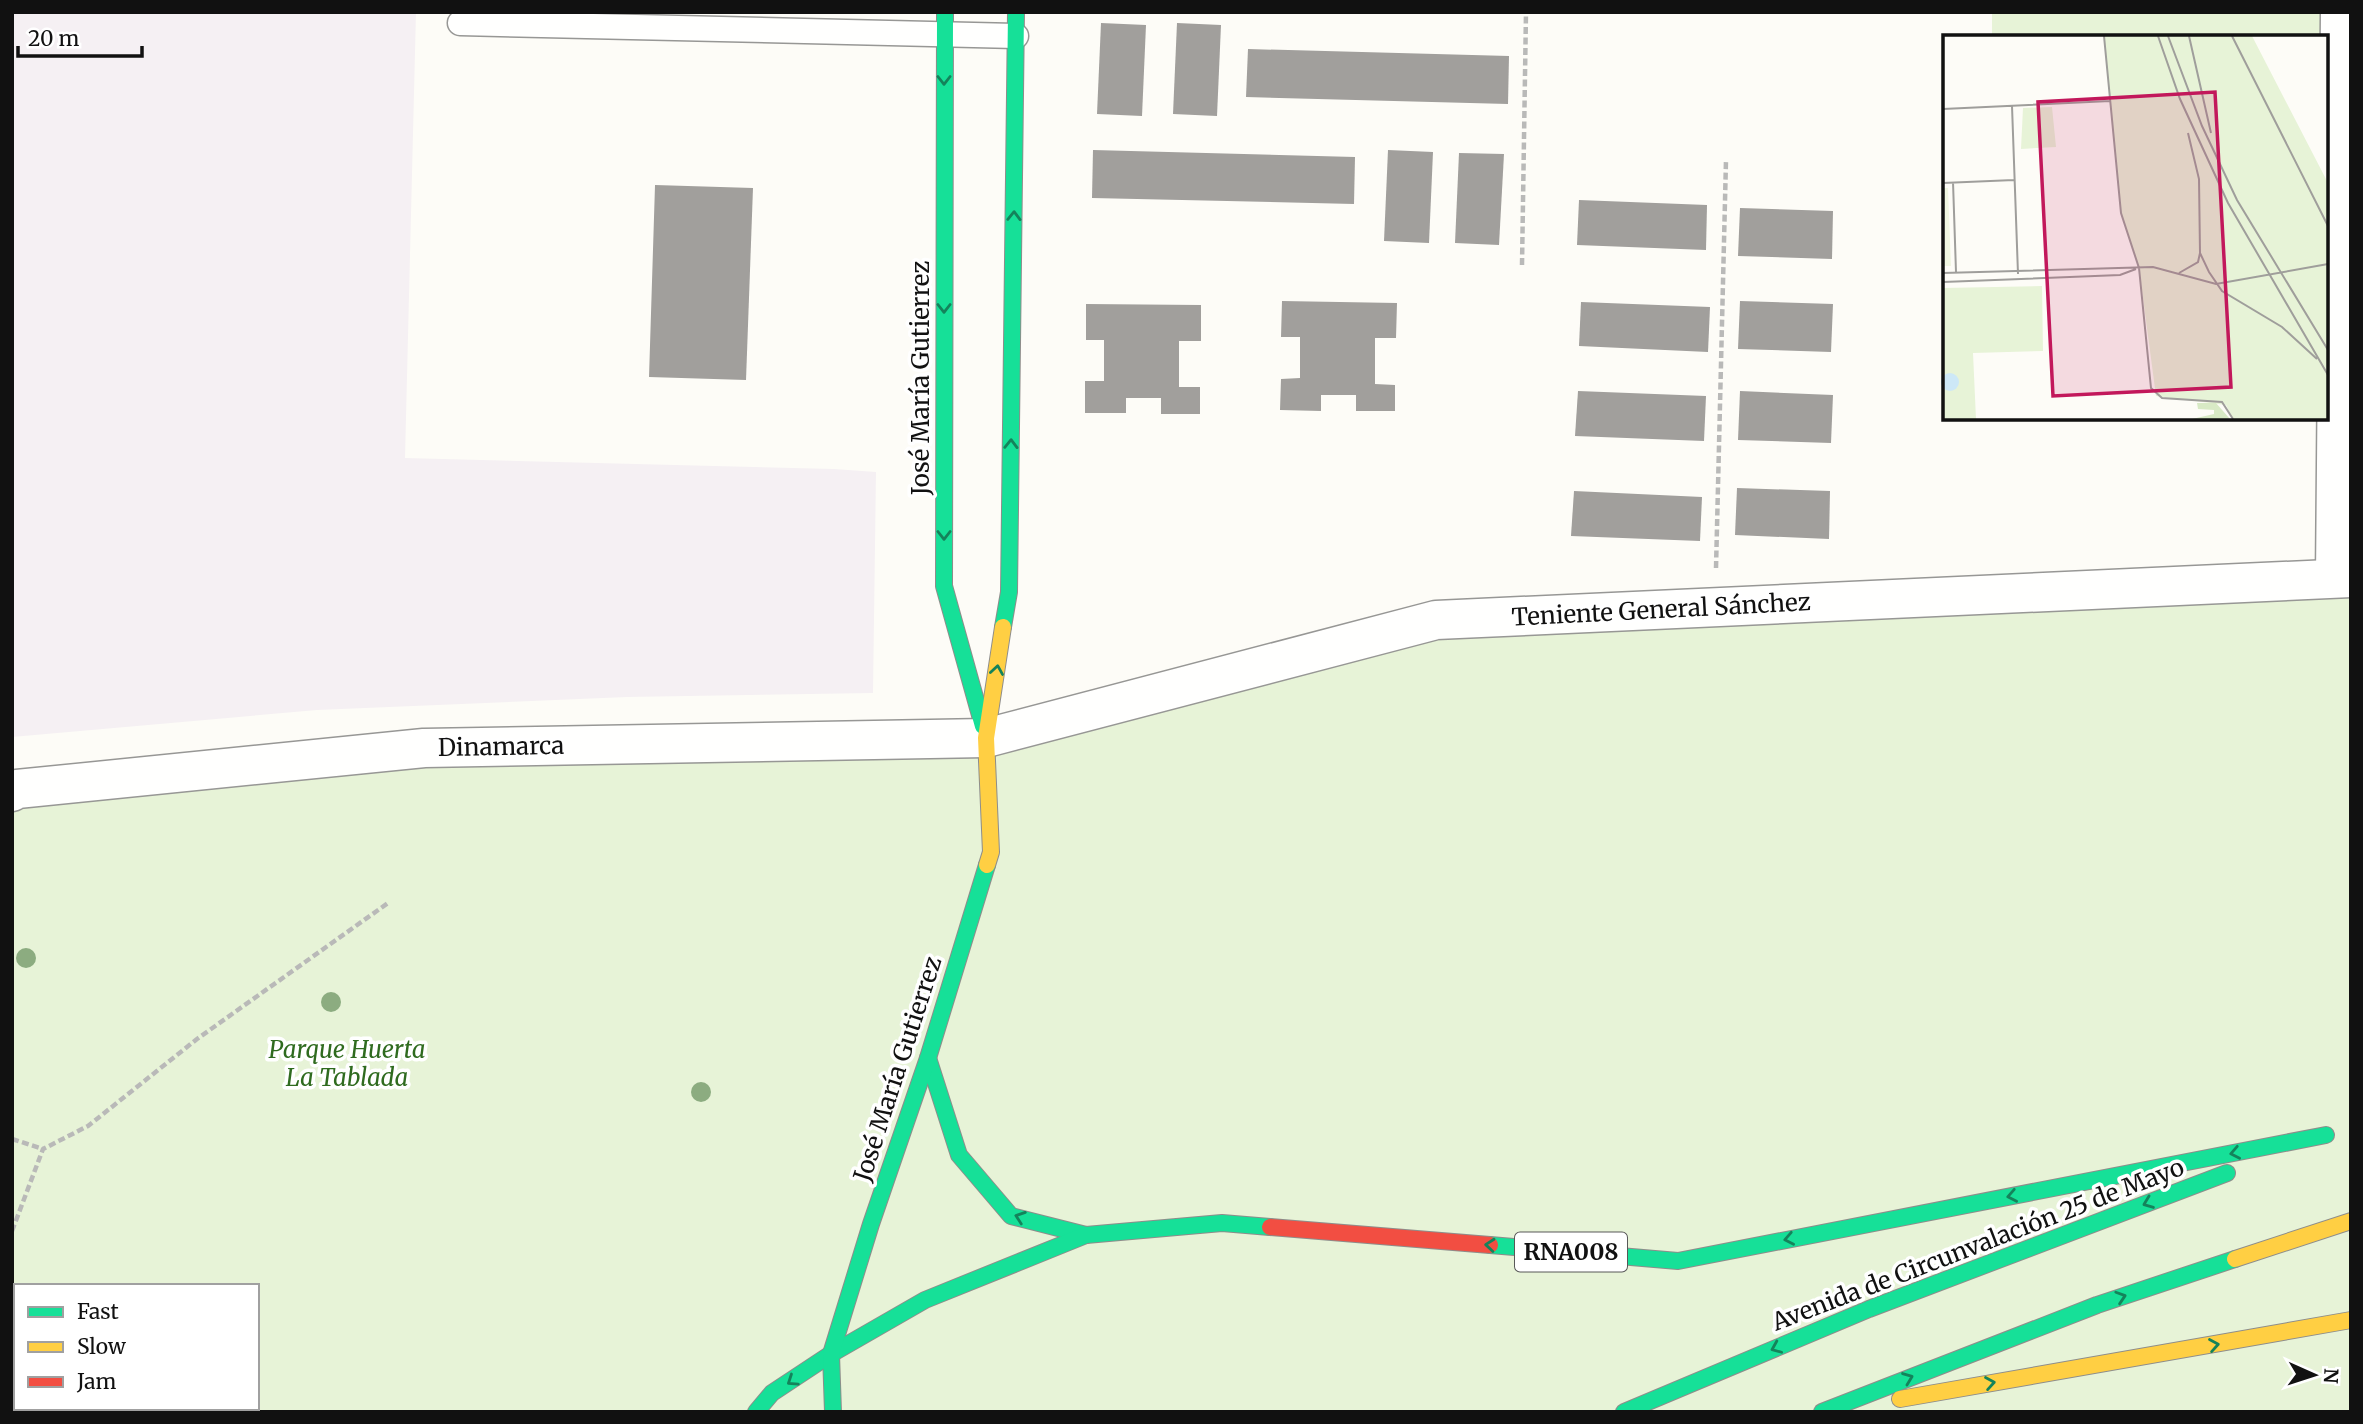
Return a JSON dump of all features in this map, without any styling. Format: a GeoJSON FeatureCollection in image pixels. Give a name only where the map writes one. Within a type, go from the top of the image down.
{"type":"FeatureCollection","features":[{"type":"Feature","properties":{"kind":"main road","name":"José María Gutierrez"},"geometry":{"type":"LineString","coordinates":[[945,23],[944,586],[986,738]]}},
{"type":"Feature","properties":{"kind":"main road","name":"José María Gutierrez"},"geometry":{"type":"LineString","coordinates":[[833,1412],[831,1354],[871,1224],[928,1058],[991,852],[986,738],[1009,592],[1016,24]]}},
{"type":"Feature","properties":{"kind":"main road"},"geometry":{"type":"LineString","coordinates":[[928,1058],[959,1155],[1012,1216],[1086,1235]]}},
{"type":"Feature","properties":{"kind":"main road","name":"Avenida de Circunvalación 25 de Mayo"},"geometry":{"type":"LineString","coordinates":[[1086,1235],[1222,1223],[1678,1261],[2332,1134],[1868,1309],[1624,1412]]}},
{"type":"Feature","properties":{"kind":"main road"},"geometry":{"type":"LineString","coordinates":[[1824,1412],[2097,1305],[2351,1221]]}},
{"type":"Feature","properties":{"kind":"main road","name":"RNA008"},"geometry":{"type":"LineString","coordinates":[[831,1354],[925,1300],[1086,1235]]}},
{"type":"Feature","properties":{"kind":"main road"},"geometry":{"type":"LineString","coordinates":[[1824,1412],[2351,1320]]}},
{"type":"Feature","properties":{"kind":"main road"},"geometry":{"type":"LineString","coordinates":[[756,1412],[772,1394],[831,1354]]}},
{"type":"Feature","properties":{"kind":"street"},"geometry":{"type":"LineString","coordinates":[[2340,12],[2343,578]]}},
{"type":"Feature","properties":{"kind":"street","name":"Teniente General Sánchez"},"geometry":{"type":"LineString","coordinates":[[986,738],[1436,620],[2343,578]]}},
{"type":"Feature","properties":{"kind":"street","name":"Dinamarca"},"geometry":{"type":"LineString","coordinates":[[15,790],[424,748],[986,738]]}},
{"type":"Feature","properties":{"kind":"lane"},"geometry":{"type":"LineString","coordinates":[[460,23],[1016,24]]}},
{"type":"Feature","properties":{"kind":"path"},"geometry":{"type":"LineString","coordinates":[[1522,265],[1526,12]]}},
{"type":"Feature","properties":{"kind":"path"},"geometry":{"type":"LineString","coordinates":[[1715,607],[1726,160]]}},
{"type":"Feature","properties":{"kind":"path"},"geometry":{"type":"LineString","coordinates":[[12,1231],[43,1149],[88,1126],[197,1039],[388,903]]}},
{"type":"Feature","properties":{"kind":"path"},"geometry":{"type":"LineString","coordinates":[[12,1139],[43,1149]]}},
{"type":"Feature","properties":{"kind":"shaded area"},"geometry":{"type":"Polygon","coordinates":[[[12,12],[416,12],[405,458],[876,472],[873,693],[627,697],[317,710],[12,737],[12,12]]]}},
{"type":"Feature","properties":{"kind":"green space"},"geometry":{"type":"Polygon","coordinates":[[[1992,12],[2321,12],[2320,35],[1992,35],[1992,12]]]}},
{"type":"Feature","properties":{"kind":"green space","name":"Parque Huerta La Tablada"},"geometry":{"type":"Polygon","coordinates":[[[2351,578],[2351,1412],[12,1412],[12,792],[424,748],[986,738],[1436,620],[2351,578]]]}},
{"type":"Feature","properties":{"kind":"building"},"geometry":{"type":"Polygon","coordinates":[[[1101,23],[1146,25],[1142,116],[1097,114],[1101,23]]]}},
{"type":"Feature","properties":{"kind":"building"},"geometry":{"type":"Polygon","coordinates":[[[1177,23],[1221,25],[1217,116],[1173,114],[1177,23]]]}},
{"type":"Feature","properties":{"kind":"building"},"geometry":{"type":"Polygon","coordinates":[[[1248,49],[1509,56],[1508,104],[1246,97],[1248,49]]]}},
{"type":"Feature","properties":{"kind":"building"},"geometry":{"type":"Polygon","coordinates":[[[1093,150],[1355,157],[1354,204],[1092,198],[1093,150]]]}},
{"type":"Feature","properties":{"kind":"building"},"geometry":{"type":"Polygon","coordinates":[[[1388,150],[1433,152],[1429,243],[1384,241],[1388,150]]]}},
{"type":"Feature","properties":{"kind":"building"},"geometry":{"type":"Polygon","coordinates":[[[1459,153],[1504,154],[1499,245],[1455,243],[1459,153]]]}},
{"type":"Feature","properties":{"kind":"building"},"geometry":{"type":"Polygon","coordinates":[[[655,185],[753,188],[746,380],[649,377],[655,185]]]}},
{"type":"Feature","properties":{"kind":"building"},"geometry":{"type":"Polygon","coordinates":[[[1579,200],[1707,205],[1706,250],[1577,245],[1579,200]]]}},
{"type":"Feature","properties":{"kind":"building"},"geometry":{"type":"Polygon","coordinates":[[[1740,208],[1833,211],[1832,259],[1738,256],[1740,208]]]}},
{"type":"Feature","properties":{"kind":"building"},"geometry":{"type":"Polygon","coordinates":[[[1282,301],[1397,303],[1396,338],[1375,338],[1375,384],[1395,385],[1395,411],[1356,411],[1356,395],[1321,395],[1321,411],[1280,410],[1281,379],[1300,378],[1300,337],[1281,337],[1282,301]]]}},
{"type":"Feature","properties":{"kind":"building"},"geometry":{"type":"Polygon","coordinates":[[[1740,301],[1833,304],[1831,352],[1738,349],[1740,301]]]}},
{"type":"Feature","properties":{"kind":"building"},"geometry":{"type":"Polygon","coordinates":[[[1581,302],[1710,307],[1708,352],[1579,346],[1581,302]]]}},
{"type":"Feature","properties":{"kind":"building"},"geometry":{"type":"Polygon","coordinates":[[[1086,304],[1201,305],[1201,341],[1179,341],[1179,387],[1200,387],[1200,414],[1161,414],[1161,398],[1126,398],[1126,413],[1085,413],[1085,381],[1104,381],[1104,340],[1086,340],[1086,304]]]}},
{"type":"Feature","properties":{"kind":"building"},"geometry":{"type":"Polygon","coordinates":[[[1578,391],[1706,396],[1704,441],[1575,436],[1578,391]]]}},
{"type":"Feature","properties":{"kind":"building"},"geometry":{"type":"Polygon","coordinates":[[[1740,391],[1833,395],[1831,443],[1738,440],[1740,391]]]}},
{"type":"Feature","properties":{"kind":"building"},"geometry":{"type":"Polygon","coordinates":[[[1737,488],[1830,491],[1829,539],[1735,535],[1737,488]]]}},
{"type":"Feature","properties":{"kind":"building"},"geometry":{"type":"Polygon","coordinates":[[[1574,491],[1702,497],[1700,541],[1571,536],[1574,491]]]}},
{"type":"Feature","properties":{"kind":"traffic: fast"},"geometry":{"type":"LineString","coordinates":[[945,12],[944,586],[983,726]]}},
{"type":"Feature","properties":{"kind":"traffic: fast"},"geometry":{"type":"LineString","coordinates":[[1003,627],[1009,592],[1016,12]]}},
{"type":"Feature","properties":{"kind":"traffic: fast"},"geometry":{"type":"LineString","coordinates":[[833,1412],[831,1354],[871,1224],[928,1058],[987,865]]}},
{"type":"Feature","properties":{"kind":"traffic: fast"},"geometry":{"type":"LineString","coordinates":[[928,1058],[959,1155],[1011,1216],[1086,1235]]}},
{"type":"Feature","properties":{"kind":"traffic: fast"},"geometry":{"type":"LineString","coordinates":[[1490,1245],[1678,1261],[2326,1135]]}},
{"type":"Feature","properties":{"kind":"traffic: fast"},"geometry":{"type":"LineString","coordinates":[[1624,1412],[1869,1309],[2227,1173]]}},
{"type":"Feature","properties":{"kind":"traffic: fast"},"geometry":{"type":"LineString","coordinates":[[756,1412],[772,1393],[831,1354],[925,1300],[1086,1235],[1222,1223],[1270,1227]]}},
{"type":"Feature","properties":{"kind":"traffic: fast"},"geometry":{"type":"LineString","coordinates":[[1822,1412],[2097,1305],[2235,1259]]}},
{"type":"Feature","properties":{"kind":"traffic: slow"},"geometry":{"type":"LineString","coordinates":[[987,865],[991,852],[986,738],[1003,627]]}},
{"type":"Feature","properties":{"kind":"traffic: slow"},"geometry":{"type":"LineString","coordinates":[[2235,1259],[2351,1221]]}},
{"type":"Feature","properties":{"kind":"traffic: slow"},"geometry":{"type":"LineString","coordinates":[[1900,1399],[2351,1320]]}},
{"type":"Feature","properties":{"kind":"traffic: jam"},"geometry":{"type":"LineString","coordinates":[[1270,1227],[1490,1245]]}}]}
